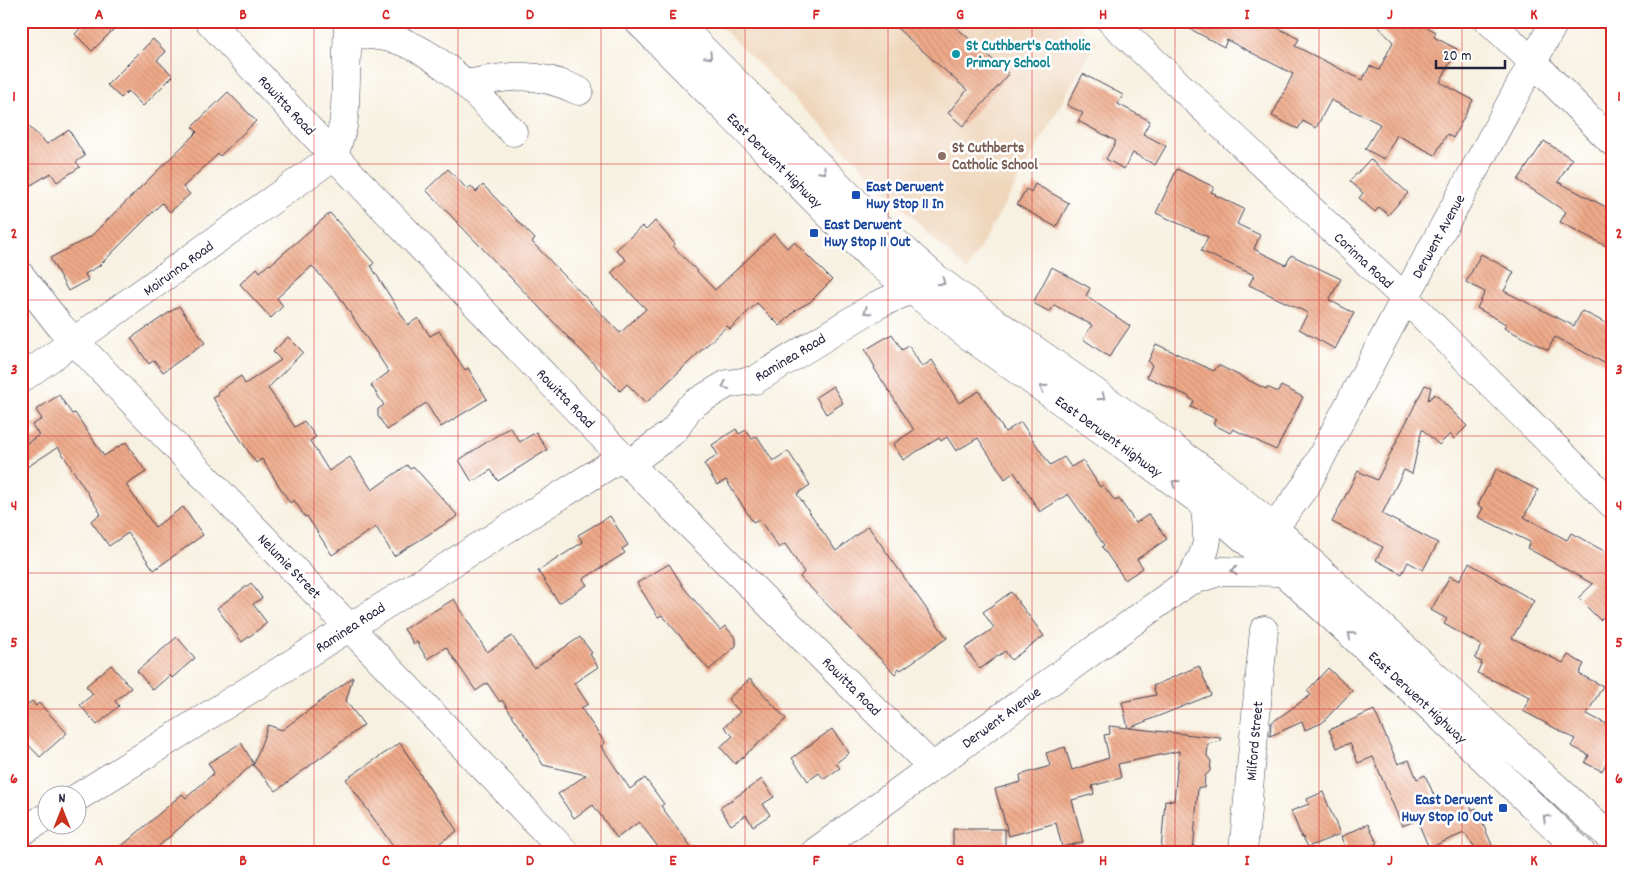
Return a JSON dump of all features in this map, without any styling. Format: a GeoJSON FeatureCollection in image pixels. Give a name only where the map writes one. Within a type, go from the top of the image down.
{"type":"FeatureCollection","features":[{"type":"Feature","properties":{"kind":"street","name":"Rowitta Road"},"geometry":{"type":"LineString","coordinates":[[209,21],[334,156],[626,460],[932,767]]}},
{"type":"Feature","properties":{"kind":"street","name":"East Derwent Highway"},"geometry":{"type":"LineString","coordinates":[[638,21],[871,257],[969,336],[1204,504],[1428,705],[1581,852]]}},
{"type":"Feature","properties":{"kind":"street","name":"East Derwent Highway"},"geometry":{"type":"LineString","coordinates":[[675,21],[869,218],[936,278],[1189,460],[1274,528],[1612,839]]}},
{"type":"Feature","properties":{"kind":"street","name":"Corinna Road"},"geometry":{"type":"LineString","coordinates":[[1111,21],[1405,298],[1612,504]]}},
{"type":"Feature","properties":{"kind":"street"},"geometry":{"type":"LineString","coordinates":[[1489,21],[1533,62],[1612,142]]}},
{"type":"Feature","properties":{"kind":"street","name":"Derwent Avenue"},"geometry":{"type":"LineString","coordinates":[[1274,528],[1307,484],[1405,298],[1556,21]]}},
{"type":"Feature","properties":{"kind":"street"},"geometry":{"type":"LineString","coordinates":[[334,156],[345,108],[348,27],[411,46],[427,55],[467,84],[512,132]]}},
{"type":"Feature","properties":{"kind":"street"},"geometry":{"type":"LineString","coordinates":[[467,84],[501,77],[519,76],[553,80],[579,91]]}},
{"type":"Feature","properties":{"kind":"street","name":"Moirunna Road"},"geometry":{"type":"LineString","coordinates":[[21,379],[334,156]]}},
{"type":"Feature","properties":{"kind":"street","name":"Nelumie Street"},"geometry":{"type":"LineString","coordinates":[[21,276],[60,326],[76,340],[348,627],[565,852]]}},
{"type":"Feature","properties":{"kind":"street","name":"Raminea Road"},"geometry":{"type":"LineString","coordinates":[[88,791],[348,627],[671,433],[688,409],[695,403],[727,384],[755,380],[877,305],[911,290]]}},
{"type":"Feature","properties":{"kind":"street","name":"Derwent Avenue"},"geometry":{"type":"LineString","coordinates":[[1188,582],[1206,552],[1208,532],[1204,504]]}},
{"type":"Feature","properties":{"kind":"street","name":"Derwent Avenue"},"geometry":{"type":"LineString","coordinates":[[815,852],[1188,582],[1222,572],[1282,572]]}},
{"type":"Feature","properties":{"kind":"street","name":"Milford Street"},"geometry":{"type":"LineString","coordinates":[[1243,852],[1264,630]]}},
{"type":"Feature","properties":{"kind":"street"},"geometry":{"type":"LineString","coordinates":[[21,832],[38,822]]}},
{"type":"Feature","properties":{"kind":"shaded area","name":"St Cuthberts Catholic School"},"geometry":{"type":"Polygon","coordinates":[[[715,21],[1075,21],[1096,42],[967,271],[715,21]]]}},
{"type":"Feature","properties":{"kind":"building"},"geometry":{"type":"Polygon","coordinates":[[[87,21],[122,21],[92,51],[75,34],[87,21]]]}},
{"type":"Feature","properties":{"kind":"building","name":"St Cuthbert's Catholic Primary School"},"geometry":{"type":"Polygon","coordinates":[[[889,21],[949,21],[1009,74],[963,126],[948,113],[967,90],[889,21]]]}},
{"type":"Feature","properties":{"kind":"building"},"geometry":{"type":"Polygon","coordinates":[[[1175,21],[1265,21],[1299,39],[1295,46],[1362,80],[1370,66],[1379,70],[1393,42],[1373,21],[1416,21],[1436,32],[1434,37],[1457,49],[1440,82],[1473,100],[1453,138],[1447,134],[1435,155],[1397,135],[1384,159],[1365,149],[1380,124],[1331,100],[1316,128],[1303,121],[1298,129],[1272,116],[1293,74],[1227,40],[1224,47],[1175,21]]]}},
{"type":"Feature","properties":{"kind":"building"},"geometry":{"type":"Polygon","coordinates":[[[153,39],[166,52],[157,60],[173,76],[143,106],[128,91],[121,98],[107,85],[153,39]]]}},
{"type":"Feature","properties":{"kind":"building"},"geometry":{"type":"Polygon","coordinates":[[[1083,74],[1123,95],[1118,104],[1150,121],[1143,134],[1166,146],[1155,165],[1133,153],[1124,169],[1106,159],[1116,141],[1078,121],[1083,113],[1067,105],[1083,74]]]}},
{"type":"Feature","properties":{"kind":"building"},"geometry":{"type":"Polygon","coordinates":[[[228,92],[256,121],[220,156],[218,154],[183,187],[190,194],[170,212],[162,203],[99,266],[85,274],[88,280],[68,291],[50,258],[90,237],[197,132],[192,127],[228,92]]]}},
{"type":"Feature","properties":{"kind":"building"},"geometry":{"type":"Polygon","coordinates":[[[21,119],[47,144],[69,130],[85,156],[76,162],[80,167],[57,182],[51,173],[31,185],[21,170],[21,119]]]}},
{"type":"Feature","properties":{"kind":"building"},"geometry":{"type":"Polygon","coordinates":[[[1544,141],[1572,159],[1558,182],[1612,210],[1612,249],[1560,222],[1566,212],[1518,180],[1544,141]]]}},
{"type":"Feature","properties":{"kind":"building"},"geometry":{"type":"Polygon","coordinates":[[[1370,159],[1408,193],[1388,215],[1379,207],[1375,212],[1359,198],[1363,193],[1350,181],[1370,159]]]}},
{"type":"Feature","properties":{"kind":"building"},"geometry":{"type":"Polygon","coordinates":[[[448,169],[468,190],[471,186],[476,192],[483,185],[535,239],[532,242],[620,333],[646,309],[611,273],[626,260],[616,250],[642,226],[646,230],[655,221],[675,244],[673,246],[715,290],[774,234],[787,248],[794,242],[832,280],[810,302],[797,309],[780,326],[757,303],[730,329],[727,326],[646,403],[627,384],[620,391],[426,190],[448,169]]]}},
{"type":"Feature","properties":{"kind":"building"},"geometry":{"type":"Polygon","coordinates":[[[1177,169],[1214,187],[1211,192],[1215,195],[1244,209],[1237,224],[1260,235],[1254,249],[1286,265],[1291,255],[1341,279],[1329,300],[1354,313],[1335,349],[1299,329],[1308,313],[1249,285],[1254,275],[1201,251],[1208,237],[1156,213],[1177,169]]]}},
{"type":"Feature","properties":{"kind":"building"},"geometry":{"type":"Polygon","coordinates":[[[1035,184],[1069,203],[1056,227],[1017,205],[1026,189],[1031,192],[1035,184]]]}},
{"type":"Feature","properties":{"kind":"building"},"geometry":{"type":"Polygon","coordinates":[[[330,213],[374,263],[371,266],[408,325],[418,318],[430,336],[439,331],[465,370],[468,368],[487,399],[441,427],[426,403],[387,430],[378,416],[378,409],[384,405],[371,385],[389,372],[339,296],[312,266],[277,298],[283,306],[271,318],[240,284],[257,268],[260,272],[270,265],[330,213]]]}},
{"type":"Feature","properties":{"kind":"building"},"geometry":{"type":"Polygon","coordinates":[[[1481,254],[1514,272],[1504,291],[1574,326],[1582,311],[1612,326],[1612,367],[1555,337],[1548,350],[1504,328],[1506,324],[1477,308],[1485,292],[1466,282],[1481,254]]]}},
{"type":"Feature","properties":{"kind":"building"},"geometry":{"type":"Polygon","coordinates":[[[1052,267],[1090,288],[1086,296],[1130,326],[1109,357],[1083,339],[1092,325],[1054,305],[1050,312],[1033,303],[1052,267]]]}},
{"type":"Feature","properties":{"kind":"building"},"geometry":{"type":"Polygon","coordinates":[[[179,306],[205,343],[163,372],[154,360],[149,364],[131,338],[179,306]]]}},
{"type":"Feature","properties":{"kind":"building"},"geometry":{"type":"Polygon","coordinates":[[[892,334],[902,350],[909,346],[922,367],[932,360],[959,403],[979,391],[1005,432],[1021,422],[1050,465],[1064,457],[1071,467],[1083,460],[1100,487],[1103,485],[1115,501],[1119,499],[1136,523],[1149,514],[1167,539],[1137,559],[1143,568],[1125,580],[1102,547],[1104,545],[1068,494],[1040,512],[1014,472],[1005,479],[978,438],[956,451],[947,437],[941,441],[939,438],[903,460],[893,444],[914,430],[874,368],[865,350],[892,334]]]}},
{"type":"Feature","properties":{"kind":"building"},"geometry":{"type":"Polygon","coordinates":[[[288,337],[303,352],[268,388],[295,427],[304,421],[316,437],[310,441],[329,471],[350,457],[372,490],[407,465],[410,469],[414,467],[458,516],[394,556],[376,527],[332,555],[307,516],[305,517],[294,500],[290,503],[262,459],[256,463],[213,398],[219,395],[217,392],[241,376],[245,384],[281,360],[273,352],[288,337]]]}},
{"type":"Feature","properties":{"kind":"building"},"geometry":{"type":"Polygon","coordinates":[[[1156,344],[1214,371],[1218,365],[1266,389],[1267,387],[1278,392],[1281,386],[1303,397],[1276,450],[1233,429],[1230,433],[1213,424],[1216,419],[1191,407],[1194,401],[1190,397],[1147,377],[1152,365],[1148,362],[1156,344]]]}},
{"type":"Feature","properties":{"kind":"building"},"geometry":{"type":"Polygon","coordinates":[[[1425,385],[1431,387],[1428,400],[1435,394],[1467,426],[1454,439],[1450,434],[1439,445],[1422,429],[1412,474],[1404,470],[1382,514],[1438,543],[1423,570],[1408,562],[1402,574],[1376,560],[1383,547],[1332,522],[1358,471],[1377,480],[1425,385]]]}},
{"type":"Feature","properties":{"kind":"building"},"geometry":{"type":"Polygon","coordinates":[[[833,386],[843,403],[826,414],[816,397],[833,386]]]}},
{"type":"Feature","properties":{"kind":"building"},"geometry":{"type":"Polygon","coordinates":[[[59,395],[72,414],[75,413],[104,456],[126,442],[146,472],[126,485],[155,527],[183,507],[203,535],[154,570],[128,533],[109,546],[91,521],[101,514],[58,447],[21,471],[21,447],[39,435],[32,425],[42,419],[36,410],[59,395]]]}},
{"type":"Feature","properties":{"kind":"building"},"geometry":{"type":"Polygon","coordinates":[[[510,427],[520,442],[536,432],[547,450],[498,481],[491,470],[472,482],[459,460],[510,427]]]}},
{"type":"Feature","properties":{"kind":"building"},"geometry":{"type":"Polygon","coordinates":[[[736,429],[739,434],[746,430],[752,439],[757,436],[773,461],[788,451],[810,485],[797,494],[836,551],[868,526],[947,638],[901,670],[899,668],[895,674],[800,577],[804,572],[785,544],[779,548],[759,519],[753,522],[726,480],[717,485],[704,464],[718,455],[712,445],[736,429]]]}},
{"type":"Feature","properties":{"kind":"building"},"geometry":{"type":"Polygon","coordinates":[[[1496,469],[1538,490],[1524,517],[1567,540],[1571,533],[1606,552],[1612,558],[1612,609],[1600,620],[1578,598],[1593,584],[1527,548],[1530,542],[1478,517],[1483,508],[1478,505],[1496,469]]]}},
{"type":"Feature","properties":{"kind":"building"},"geometry":{"type":"Polygon","coordinates":[[[610,516],[628,545],[622,549],[625,553],[583,579],[587,585],[559,603],[538,571],[583,542],[578,535],[610,516]]]}},
{"type":"Feature","properties":{"kind":"building"},"geometry":{"type":"Polygon","coordinates":[[[1469,563],[1534,601],[1512,638],[1563,663],[1568,655],[1584,664],[1579,674],[1603,686],[1587,714],[1612,727],[1612,752],[1602,771],[1585,763],[1589,755],[1571,746],[1575,739],[1523,711],[1530,697],[1477,673],[1482,662],[1475,659],[1481,645],[1444,624],[1447,619],[1431,610],[1450,576],[1459,581],[1469,563]]]}},
{"type":"Feature","properties":{"kind":"building"},"geometry":{"type":"Polygon","coordinates":[[[669,564],[684,588],[720,630],[725,626],[736,639],[736,646],[709,670],[662,615],[658,617],[637,583],[669,564]]]}},
{"type":"Feature","properties":{"kind":"building"},"geometry":{"type":"Polygon","coordinates":[[[251,583],[262,598],[253,604],[267,623],[242,642],[217,608],[251,583]]]}},
{"type":"Feature","properties":{"kind":"building"},"geometry":{"type":"Polygon","coordinates":[[[1011,592],[1044,636],[1011,660],[1005,651],[980,669],[965,648],[994,628],[983,612],[1011,592]]]}},
{"type":"Feature","properties":{"kind":"building"},"geometry":{"type":"Polygon","coordinates":[[[454,599],[487,652],[512,636],[534,668],[580,637],[592,653],[590,654],[598,667],[574,683],[588,704],[581,708],[605,743],[601,746],[630,789],[645,778],[664,804],[661,806],[695,852],[662,852],[639,822],[617,838],[593,805],[574,818],[558,794],[586,775],[543,765],[502,700],[500,702],[487,683],[476,691],[446,647],[427,659],[417,642],[414,644],[404,629],[454,599]]]}},
{"type":"Feature","properties":{"kind":"building"},"geometry":{"type":"Polygon","coordinates":[[[177,637],[195,658],[172,678],[170,675],[153,690],[137,671],[177,637]]]}},
{"type":"Feature","properties":{"kind":"building"},"geometry":{"type":"Polygon","coordinates":[[[111,665],[131,688],[115,701],[119,706],[97,725],[80,705],[93,694],[86,686],[111,665]]]}},
{"type":"Feature","properties":{"kind":"building"},"geometry":{"type":"Polygon","coordinates":[[[1199,666],[1211,695],[1129,728],[1221,738],[1221,741],[1208,744],[1207,756],[1211,761],[1210,771],[1205,776],[1204,788],[1198,787],[1193,852],[1161,852],[1165,800],[1174,801],[1179,751],[1118,764],[1121,778],[1092,786],[1094,794],[1072,800],[1083,842],[1062,847],[1056,823],[1009,836],[995,789],[1021,782],[1020,775],[1050,766],[1046,753],[1065,747],[1072,770],[1109,758],[1104,735],[1110,734],[1109,726],[1128,728],[1122,702],[1156,695],[1153,686],[1199,666]]]}},
{"type":"Feature","properties":{"kind":"building"},"geometry":{"type":"Polygon","coordinates":[[[1328,668],[1352,691],[1322,723],[1305,730],[1302,722],[1270,736],[1271,723],[1311,695],[1307,691],[1328,668]]]}},
{"type":"Feature","properties":{"kind":"building"},"geometry":{"type":"Polygon","coordinates":[[[353,677],[346,701],[364,725],[276,791],[253,764],[152,852],[115,852],[182,794],[186,798],[214,773],[208,763],[241,743],[254,764],[268,725],[282,730],[353,677]]]}},
{"type":"Feature","properties":{"kind":"building"},"geometry":{"type":"Polygon","coordinates":[[[750,679],[786,719],[735,764],[720,747],[733,736],[724,727],[740,712],[728,699],[750,679]]]}},
{"type":"Feature","properties":{"kind":"building"},"geometry":{"type":"Polygon","coordinates":[[[32,701],[36,706],[39,703],[67,733],[40,757],[21,737],[21,711],[32,701]]]}},
{"type":"Feature","properties":{"kind":"building"},"geometry":{"type":"Polygon","coordinates":[[[1374,710],[1398,764],[1409,760],[1417,779],[1425,775],[1437,802],[1446,799],[1448,805],[1467,797],[1472,810],[1476,808],[1495,852],[1479,852],[1464,833],[1429,848],[1417,820],[1402,826],[1373,757],[1358,763],[1350,743],[1337,748],[1329,730],[1374,710]]]}},
{"type":"Feature","properties":{"kind":"building"},"geometry":{"type":"Polygon","coordinates":[[[832,729],[849,753],[836,763],[840,768],[824,779],[819,773],[808,781],[792,758],[832,729]]]}},
{"type":"Feature","properties":{"kind":"building"},"geometry":{"type":"Polygon","coordinates":[[[400,743],[457,831],[427,852],[397,852],[346,779],[400,743]]]}},
{"type":"Feature","properties":{"kind":"building"},"geometry":{"type":"Polygon","coordinates":[[[762,779],[774,797],[763,804],[770,815],[753,826],[746,815],[731,825],[720,808],[762,779]]]}},
{"type":"Feature","properties":{"kind":"building"},"geometry":{"type":"Polygon","coordinates":[[[1323,792],[1340,834],[1308,847],[1302,838],[1291,811],[1309,804],[1307,799],[1323,792]]]}},
{"type":"Feature","properties":{"kind":"building"},"geometry":{"type":"Polygon","coordinates":[[[1368,824],[1377,843],[1358,852],[1347,852],[1341,837],[1368,824]]]}},
{"type":"Feature","properties":{"kind":"building"},"geometry":{"type":"Polygon","coordinates":[[[953,829],[1005,829],[1005,852],[953,852],[953,829]]]}},
{"type":"Feature","properties":{"kind":"place","name":"St Cuthbert's Catholic Primary School"},"geometry":{"type":"Point","coordinates":[956,54]}},
{"type":"Feature","properties":{"kind":"place","name":"St Cuthberts Catholic School"},"geometry":{"type":"Point","coordinates":[942,156]}},
{"type":"Feature","properties":{"kind":"place","name":"East Derwent Hwy Stop 11 In"},"geometry":{"type":"Point","coordinates":[856,195]}},
{"type":"Feature","properties":{"kind":"place","name":"East Derwent Hwy Stop 11 Out"},"geometry":{"type":"Point","coordinates":[814,233]}},
{"type":"Feature","properties":{"kind":"place","name":"East Derwent Hwy Stop 10 Out"},"geometry":{"type":"Point","coordinates":[1503,808]}}]}
